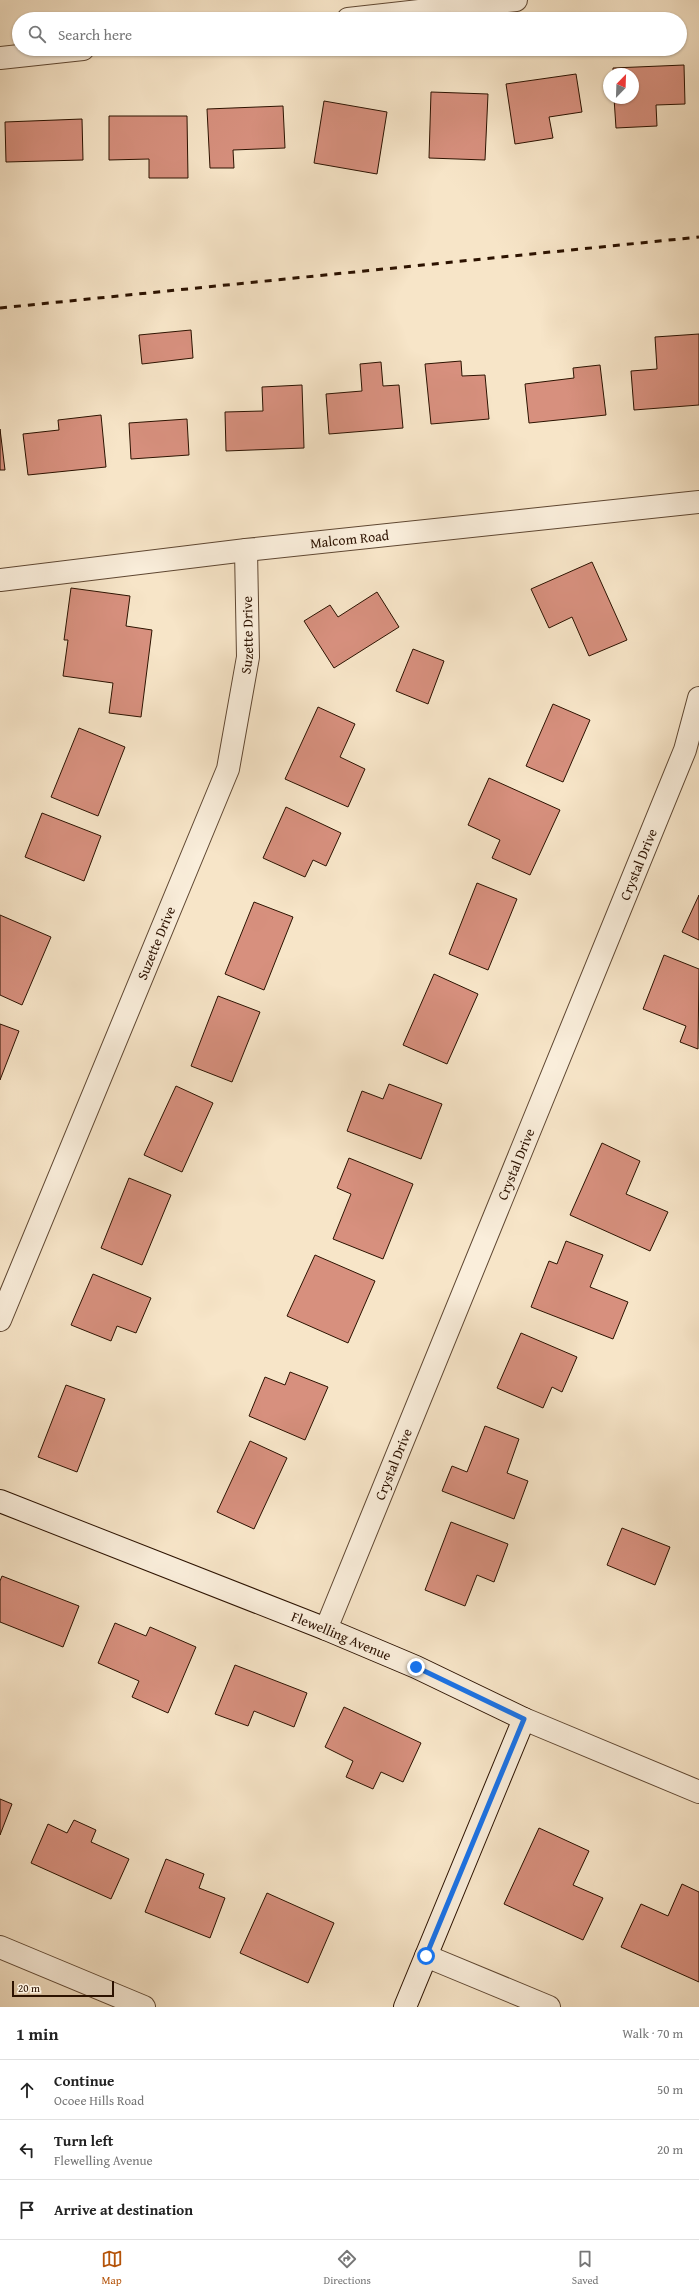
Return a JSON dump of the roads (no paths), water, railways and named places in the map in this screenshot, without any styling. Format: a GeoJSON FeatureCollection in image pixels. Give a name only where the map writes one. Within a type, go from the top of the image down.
{"type":"FeatureCollection","features":[{"type":"Feature","properties":{"kind":"street"},"geometry":{"type":"LineString","coordinates":[[410,12],[516,0]]}},
{"type":"Feature","properties":{"kind":"street"},"geometry":{"type":"LineString","coordinates":[[0,58],[18,56]]}},
{"type":"Feature","properties":{"kind":"street","name":"Malcom Road"},"geometry":{"type":"LineString","coordinates":[[0,580],[246,550],[699,502]]}},
{"type":"Feature","properties":{"kind":"street","name":"Suzette Drive"},"geometry":{"type":"LineString","coordinates":[[0,1320],[228,769],[248,657],[246,550]]}},
{"type":"Feature","properties":{"kind":"street","name":"Crystal Drive"},"geometry":{"type":"LineString","coordinates":[[326,1629],[685,750],[699,698]]}},
{"type":"Feature","properties":{"kind":"street","name":"Flewelling Avenue"},"geometry":{"type":"LineString","coordinates":[[0,1501],[326,1629],[416,1667],[524,1719],[699,1792]]}},
{"type":"Feature","properties":{"kind":"street"},"geometry":{"type":"LineString","coordinates":[[405,2007],[524,1719]]}},
{"type":"Feature","properties":{"kind":"street"},"geometry":{"type":"LineString","coordinates":[[0,1947],[144,2007]]}},
{"type":"Feature","properties":{"kind":"street"},"geometry":{"type":"LineString","coordinates":[[426,1956],[549,2007]]}},
{"type":"Feature","properties":{"kind":"railway"},"geometry":{"type":"LineString","coordinates":[[0,308],[699,237]]}}]}
